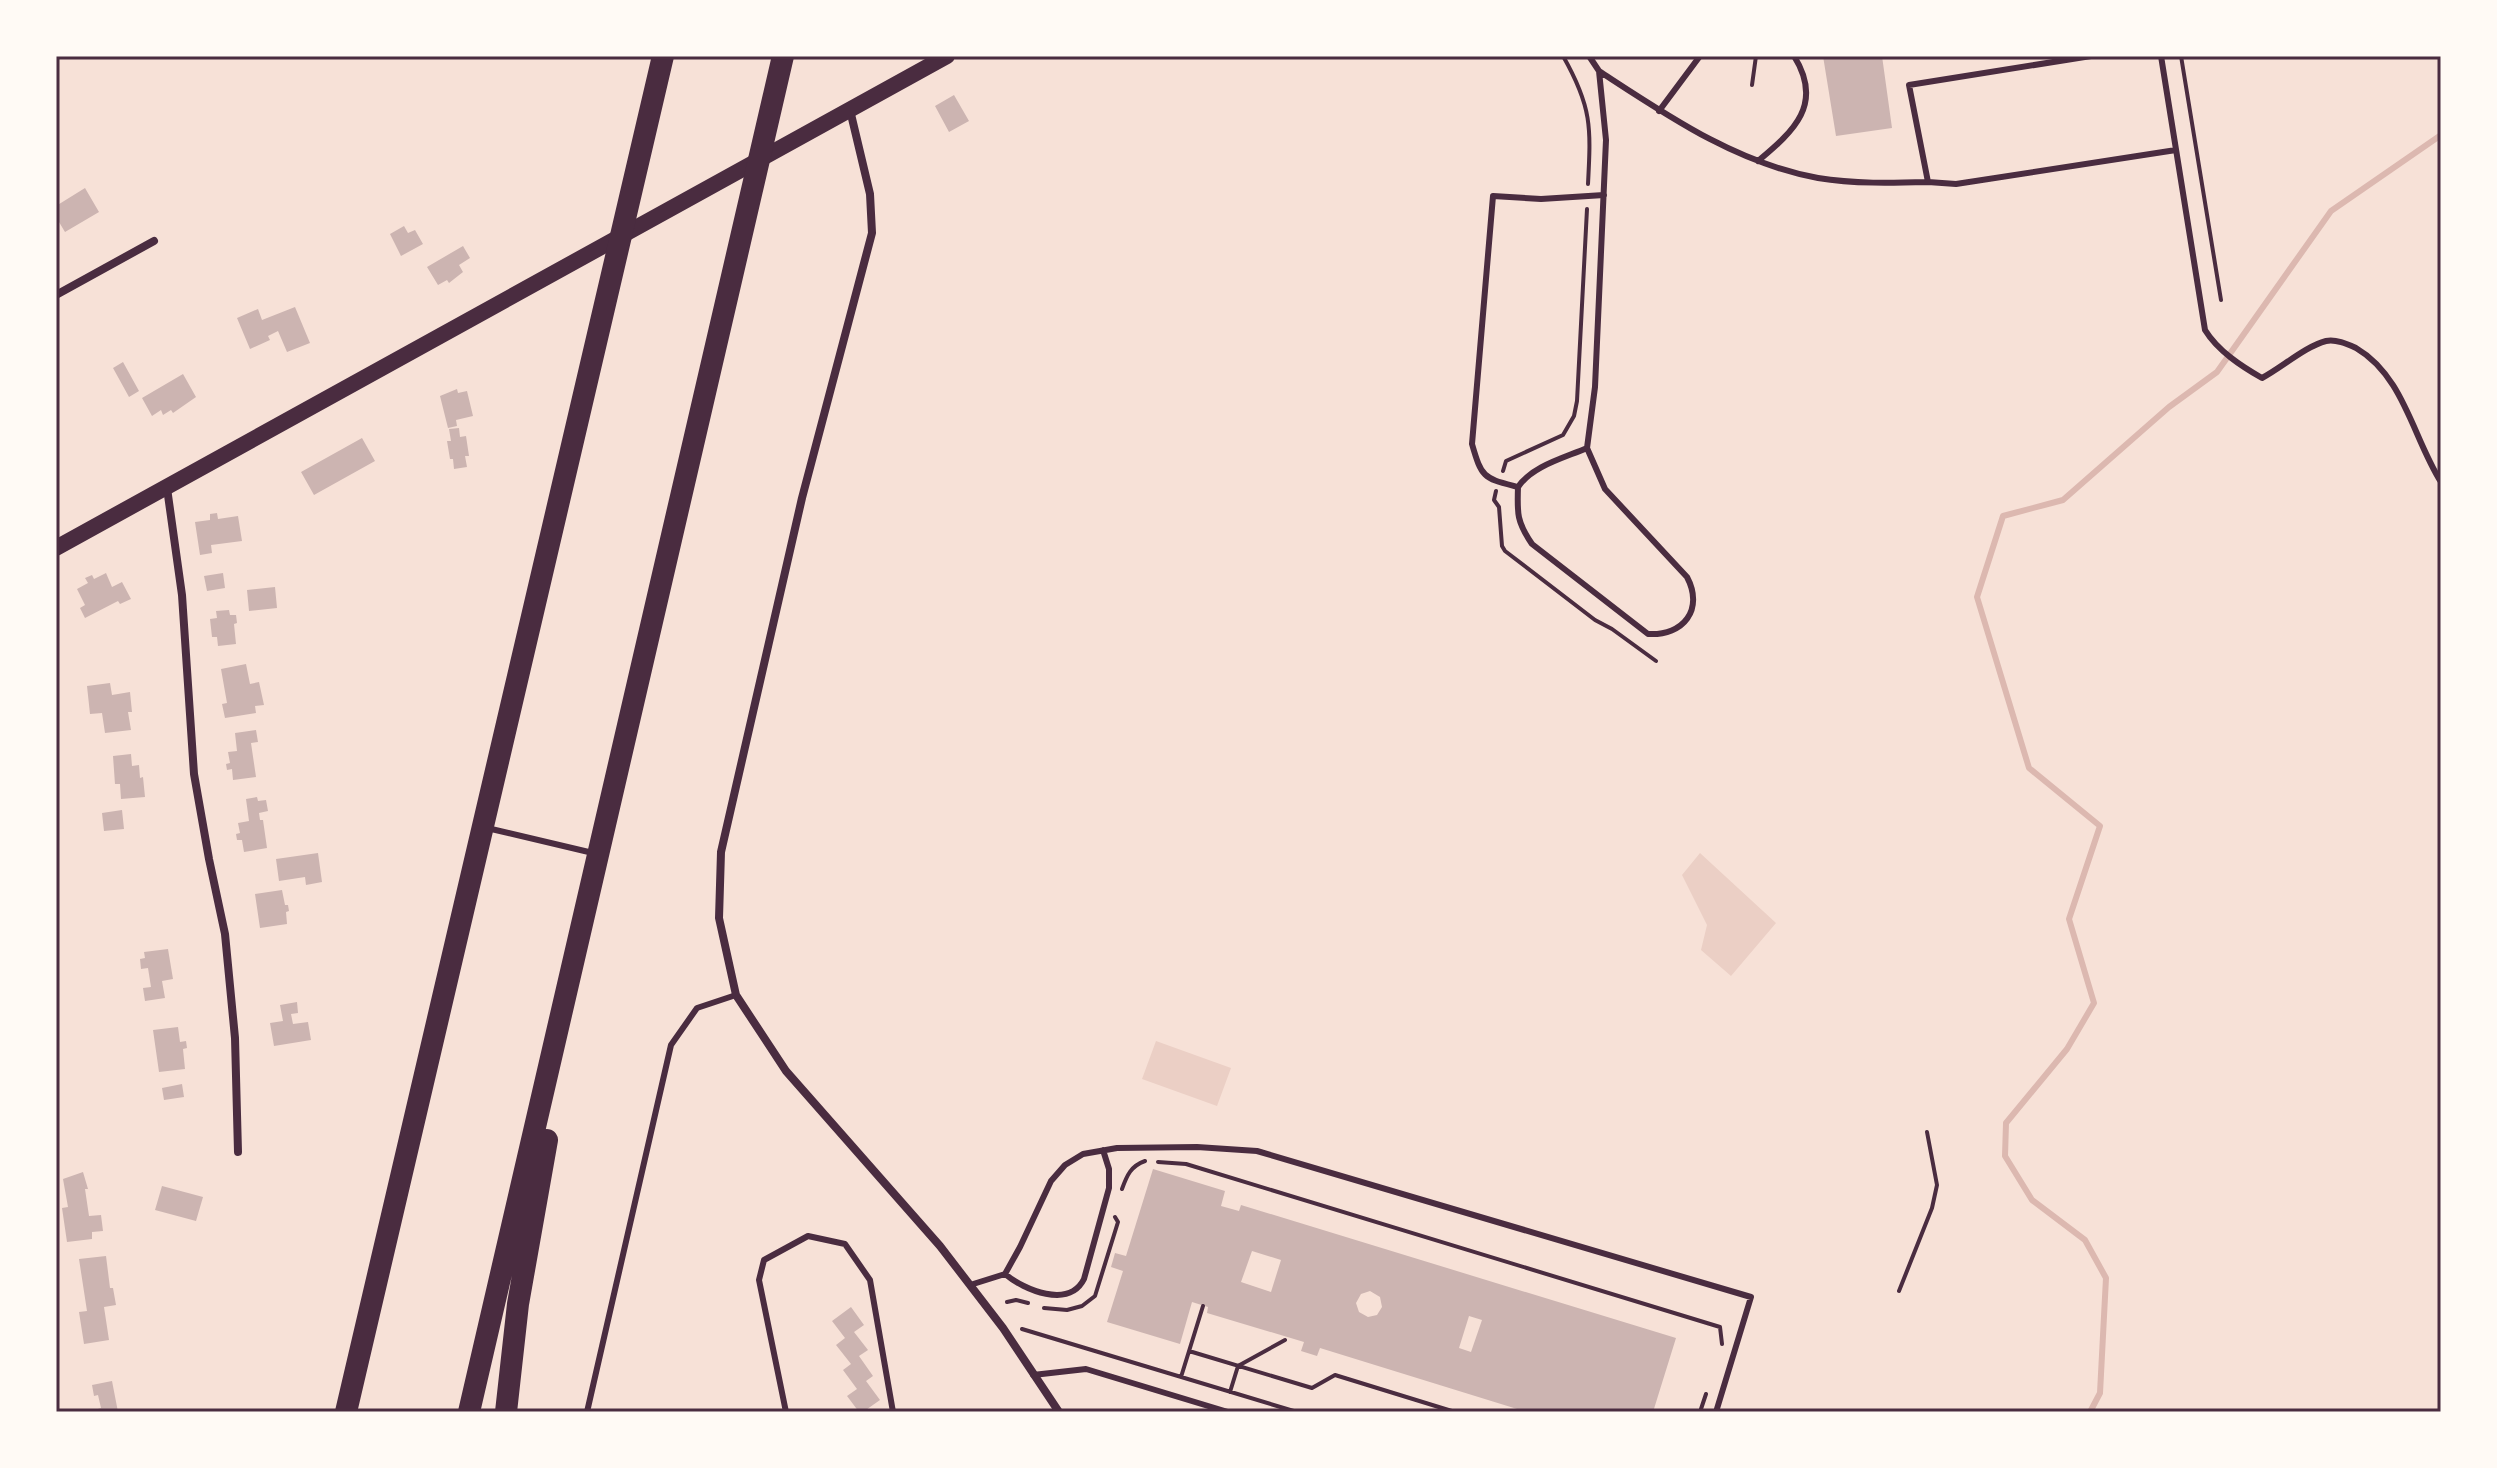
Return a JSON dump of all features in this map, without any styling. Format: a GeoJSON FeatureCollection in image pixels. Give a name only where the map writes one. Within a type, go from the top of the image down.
{"type":"FeatureCollection","features":[{"type":"Feature","properties":{"kind":"highway"},"geometry":{"type":"LineString","coordinates":[[346,1412],[663,56]]}},
{"type":"Feature","properties":{"kind":"highway"},"geometry":{"type":"LineString","coordinates":[[469,1412],[782,63]]}},
{"type":"Feature","properties":{"kind":"highway"},"geometry":{"type":"LineString","coordinates":[[506,1412],[518,1304],[574,969]]}},
{"type":"Feature","properties":{"kind":"highway"},"geometry":{"type":"LineString","coordinates":[[339,1412],[369,1315]]}},
{"type":"Feature","properties":{"kind":"main road"},"geometry":{"type":"LineString","coordinates":[[56,548],[947,56]]}},
{"type":"Feature","properties":{"kind":"street"},"geometry":{"type":"LineString","coordinates":[[850,110],[870,194],[872,233],[802,498],[721,852],[719,918],[736,995],[786,1071],[940,1246],[1003,1328],[1059,1412]]}},
{"type":"Feature","properties":{"kind":"street"},"geometry":{"type":"LineString","coordinates":[[56,295],[154,241]]}},
{"type":"Feature","properties":{"kind":"street"},"geometry":{"type":"LineString","coordinates":[[167,487],[182,595],[194,774],[225,934],[235,1038],[238,1152]]}},
{"type":"Feature","properties":{"kind":"lane"},"geometry":{"type":"LineString","coordinates":[[1589,56],[1599,71],[1659,111],[1733,152],[1819,178],[1876,183],[1956,184],[2176,150]]}},
{"type":"Feature","properties":{"kind":"lane"},"geometry":{"type":"LineString","coordinates":[[1659,111],[1700,56]]}},
{"type":"Feature","properties":{"kind":"lane"},"geometry":{"type":"LineString","coordinates":[[1758,161],[1799,123],[1805,106],[1807,87],[1802,68],[1794,56]]}},
{"type":"Feature","properties":{"kind":"lane"},"geometry":{"type":"LineString","coordinates":[[1928,182],[1909,85],[2091,56]]}},
{"type":"Feature","properties":{"kind":"lane"},"geometry":{"type":"LineString","coordinates":[[2161,56],[2205,330],[2213,343],[2262,378],[2328,340],[2344,342],[2360,351],[2384,372],[2441,482]]}},
{"type":"Feature","properties":{"kind":"lane"},"geometry":{"type":"LineString","coordinates":[[1587,448],[1524,478],[1518,487],[1520,527],[1532,544],[1648,634],[1672,632],[1685,622],[1693,607],[1694,589],[1687,577],[1605,489],[1587,448],[1595,387],[1606,140],[1599,71]]}},
{"type":"Feature","properties":{"kind":"lane"},"geometry":{"type":"LineString","coordinates":[[1518,487],[1499,482],[1480,470],[1472,444],[1493,196],[1541,199],[1604,195]]}},
{"type":"Feature","properties":{"kind":"lane"},"geometry":{"type":"LineString","coordinates":[[483,827],[599,855]]}},
{"type":"Feature","properties":{"kind":"lane"},"geometry":{"type":"LineString","coordinates":[[587,1412],[671,1045],[697,1008],[736,995]]}},
{"type":"Feature","properties":{"kind":"lane"},"geometry":{"type":"LineString","coordinates":[[970,1285],[1005,1274],[1051,1181],[1065,1165],[1083,1154],[1117,1148],[1197,1147],[1257,1151],[1751,1297],[1716,1412]]}},
{"type":"Feature","properties":{"kind":"lane"},"geometry":{"type":"LineString","coordinates":[[1005,1274],[1017,1284],[1057,1296],[1068,1295],[1078,1289],[1084,1279],[1109,1188],[1109,1169],[1103,1150]]}},
{"type":"Feature","properties":{"kind":"lane"},"geometry":{"type":"LineString","coordinates":[[786,1412],[759,1280],[764,1260],[808,1236],[845,1244],[870,1280],[893,1412]]}},
{"type":"Feature","properties":{"kind":"lane"},"geometry":{"type":"LineString","coordinates":[[1033,1375],[1086,1369],[1228,1412]]}},
{"type":"Feature","properties":{"kind":"path"},"geometry":{"type":"LineString","coordinates":[[1563,56],[1580,85],[1591,134],[1577,401],[1574,416],[1563,435],[1506,461],[1494,500],[1499,507],[1505,551],[1595,620],[1656,661]]}},
{"type":"Feature","properties":{"kind":"path"},"geometry":{"type":"LineString","coordinates":[[1752,85],[1756,56]]}},
{"type":"Feature","properties":{"kind":"path"},"geometry":{"type":"LineString","coordinates":[[2181,56],[2221,300]]}},
{"type":"Feature","properties":{"kind":"path"},"geometry":{"type":"LineString","coordinates":[[1899,1291],[1932,1208],[1937,1185],[1927,1132]]}},
{"type":"Feature","properties":{"kind":"path"},"geometry":{"type":"LineString","coordinates":[[1118,1202],[1127,1175],[1134,1166],[1144,1161],[1186,1164],[1720,1327],[1722,1342],[1718,1356]]}},
{"type":"Feature","properties":{"kind":"path"},"geometry":{"type":"LineString","coordinates":[[1007,1302],[1016,1300],[1067,1310],[1082,1306],[1095,1296],[1118,1222],[1114,1215]]}},
{"type":"Feature","properties":{"kind":"path"},"geometry":{"type":"LineString","coordinates":[[1181,1377],[1203,1306]]}},
{"type":"Feature","properties":{"kind":"path"},"geometry":{"type":"LineString","coordinates":[[1022,1329],[1297,1412]]}},
{"type":"Feature","properties":{"kind":"path"},"geometry":{"type":"LineString","coordinates":[[1230,1392],[1238,1366],[1285,1340]]}},
{"type":"Feature","properties":{"kind":"path"},"geometry":{"type":"LineString","coordinates":[[1189,1351],[1312,1388],[1335,1375],[1455,1412]]}},
{"type":"Feature","properties":{"kind":"path"},"geometry":{"type":"LineString","coordinates":[[1700,1412],[1709,1384]]}},
{"type":"Feature","properties":{"kind":"shaded area"},"geometry":{"type":"Polygon","coordinates":[[[1700,853],[1776,923],[1731,976],[1701,950],[1707,925],[1682,875],[1700,853]]]}},
{"type":"Feature","properties":{"kind":"shaded area"},"geometry":{"type":"Polygon","coordinates":[[[1156,1041],[1231,1068],[1217,1106],[1142,1079],[1156,1041]]]}},
{"type":"Feature","properties":{"kind":"building"},"geometry":{"type":"Polygon","coordinates":[[[1823,56],[1882,56],[1892,128],[1836,136],[1823,56]]]}},
{"type":"Feature","properties":{"kind":"building"},"geometry":{"type":"Polygon","coordinates":[[[954,95],[969,121],[949,132],[935,106],[954,95]]]}},
{"type":"Feature","properties":{"kind":"building"},"geometry":{"type":"Polygon","coordinates":[[[85,188],[99,212],[65,232],[56,217],[56,206],[85,188]]]}},
{"type":"Feature","properties":{"kind":"building"},"geometry":{"type":"Polygon","coordinates":[[[404,226],[408,233],[415,230],[423,244],[401,256],[390,234],[404,226]]]}},
{"type":"Feature","properties":{"kind":"building"},"geometry":{"type":"Polygon","coordinates":[[[463,246],[470,258],[459,265],[463,272],[449,283],[447,280],[438,285],[427,267],[463,246]]]}},
{"type":"Feature","properties":{"kind":"building"},"geometry":{"type":"Polygon","coordinates":[[[295,307],[310,343],[287,352],[278,331],[268,336],[270,340],[250,349],[237,318],[258,309],[262,320],[295,307]]]}},
{"type":"Feature","properties":{"kind":"building"},"geometry":{"type":"Polygon","coordinates":[[[123,362],[139,391],[129,397],[113,368],[123,362]]]}},
{"type":"Feature","properties":{"kind":"building"},"geometry":{"type":"Polygon","coordinates":[[[183,374],[196,397],[173,413],[171,410],[163,415],[161,410],[152,416],[142,398],[183,374]]]}},
{"type":"Feature","properties":{"kind":"building"},"geometry":{"type":"Polygon","coordinates":[[[457,389],[458,393],[467,391],[473,416],[456,420],[457,426],[448,428],[440,396],[457,389]]]}},
{"type":"Feature","properties":{"kind":"building"},"geometry":{"type":"Polygon","coordinates":[[[459,428],[460,437],[466,436],[469,456],[465,456],[467,467],[454,469],[447,441],[451,441],[449,429],[459,428]]]}},
{"type":"Feature","properties":{"kind":"building"},"geometry":{"type":"Polygon","coordinates":[[[362,438],[375,461],[314,495],[301,472],[362,438]]]}},
{"type":"Feature","properties":{"kind":"building"},"geometry":{"type":"Polygon","coordinates":[[[217,513],[218,519],[238,516],[242,541],[211,545],[212,553],[200,555],[195,522],[210,520],[210,514],[217,513]]]}},
{"type":"Feature","properties":{"kind":"building"},"geometry":{"type":"Polygon","coordinates":[[[106,573],[112,587],[122,582],[131,599],[120,604],[118,601],[85,618],[80,608],[85,605],[77,589],[88,583],[85,578],[92,575],[94,579],[106,573]]]}},
{"type":"Feature","properties":{"kind":"building"},"geometry":{"type":"Polygon","coordinates":[[[223,573],[225,588],[207,591],[204,576],[223,573]]]}},
{"type":"Feature","properties":{"kind":"building"},"geometry":{"type":"Polygon","coordinates":[[[275,587],[277,608],[249,611],[247,590],[275,587]]]}},
{"type":"Feature","properties":{"kind":"building"},"geometry":{"type":"Polygon","coordinates":[[[229,610],[230,615],[236,615],[236,644],[218,646],[217,637],[212,637],[210,619],[217,618],[216,611],[229,610]]]}},
{"type":"Feature","properties":{"kind":"building"},"geometry":{"type":"Polygon","coordinates":[[[246,664],[250,684],[259,682],[264,705],[255,706],[256,713],[225,718],[222,704],[227,703],[221,669],[246,664]]]}},
{"type":"Feature","properties":{"kind":"building"},"geometry":{"type":"Polygon","coordinates":[[[110,683],[112,695],[130,692],[132,712],[128,712],[131,730],[105,733],[102,713],[90,714],[87,686],[110,683]]]}},
{"type":"Feature","properties":{"kind":"building"},"geometry":{"type":"Polygon","coordinates":[[[256,730],[258,742],[251,743],[256,777],[233,780],[232,769],[227,770],[226,764],[230,763],[228,752],[237,751],[235,733],[256,730]]]}},
{"type":"Feature","properties":{"kind":"building"},"geometry":{"type":"Polygon","coordinates":[[[131,754],[132,766],[139,765],[140,778],[143,777],[145,797],[121,799],[120,784],[115,784],[113,756],[131,754]]]}},
{"type":"Feature","properties":{"kind":"building"},"geometry":{"type":"Polygon","coordinates":[[[257,797],[258,801],[266,800],[268,811],[259,813],[267,848],[244,852],[242,840],[237,840],[236,834],[240,833],[238,823],[249,821],[246,799],[257,797]]]}},
{"type":"Feature","properties":{"kind":"building"},"geometry":{"type":"Polygon","coordinates":[[[122,810],[124,829],[104,831],[102,813],[122,810]]]}},
{"type":"Feature","properties":{"kind":"building"},"geometry":{"type":"Polygon","coordinates":[[[318,853],[322,882],[306,885],[305,877],[279,881],[276,859],[318,853]]]}},
{"type":"Feature","properties":{"kind":"building"},"geometry":{"type":"Polygon","coordinates":[[[282,890],[289,911],[286,912],[287,924],[260,928],[255,894],[282,890]]]}},
{"type":"Feature","properties":{"kind":"building"},"geometry":{"type":"Polygon","coordinates":[[[168,949],[173,979],[162,981],[165,998],[145,1001],[143,988],[151,987],[148,968],[141,969],[140,959],[145,958],[144,952],[168,949]]]}},
{"type":"Feature","properties":{"kind":"building"},"geometry":{"type":"Polygon","coordinates":[[[297,1002],[298,1013],[291,1014],[293,1024],[308,1022],[311,1040],[274,1046],[270,1023],[283,1021],[280,1005],[297,1002]]]}},
{"type":"Feature","properties":{"kind":"building"},"geometry":{"type":"Polygon","coordinates":[[[178,1027],[180,1042],[186,1041],[187,1048],[183,1049],[185,1069],[159,1072],[153,1030],[178,1027]]]}},
{"type":"Feature","properties":{"kind":"building"},"geometry":{"type":"Polygon","coordinates":[[[182,1084],[184,1097],[164,1100],[162,1088],[182,1084]]]}},
{"type":"Feature","properties":{"kind":"building"},"geometry":{"type":"Polygon","coordinates":[[[1153,1169],[1225,1191],[1221,1206],[1239,1211],[1241,1205],[1676,1338],[1653,1412],[1527,1412],[1320,1348],[1317,1356],[1301,1351],[1304,1342],[1207,1313],[1208,1307],[1192,1302],[1180,1344],[1107,1322],[1123,1271],[1111,1267],[1115,1253],[1126,1256],[1153,1169]],[[1252,1251],[1241,1282],[1271,1292],[1281,1260],[1252,1251]],[[1370,1291],[1361,1294],[1356,1303],[1359,1312],[1368,1317],[1377,1315],[1382,1307],[1380,1297],[1370,1291]],[[1469,1316],[1459,1348],[1471,1352],[1482,1320],[1469,1316]]]}},
{"type":"Feature","properties":{"kind":"building"},"geometry":{"type":"Polygon","coordinates":[[[83,1172],[88,1189],[85,1189],[89,1216],[101,1215],[103,1231],[92,1232],[92,1239],[67,1242],[62,1208],[68,1207],[63,1179],[83,1172]]]}},
{"type":"Feature","properties":{"kind":"building"},"geometry":{"type":"Polygon","coordinates":[[[162,1186],[203,1197],[196,1221],[155,1210],[162,1186]]]}},
{"type":"Feature","properties":{"kind":"building"},"geometry":{"type":"Polygon","coordinates":[[[106,1256],[110,1288],[113,1288],[116,1305],[104,1307],[109,1340],[84,1344],[79,1312],[87,1311],[79,1259],[106,1256]]]}},
{"type":"Feature","properties":{"kind":"building"},"geometry":{"type":"Polygon","coordinates":[[[851,1307],[864,1325],[854,1332],[868,1350],[859,1356],[873,1376],[866,1381],[880,1400],[863,1412],[859,1412],[847,1396],[857,1389],[843,1370],[851,1364],[836,1345],[845,1338],[832,1321],[851,1307]]]}},
{"type":"Feature","properties":{"kind":"building"},"geometry":{"type":"Polygon","coordinates":[[[112,1381],[118,1412],[88,1412],[101,1408],[92,1385],[112,1381]]]}},
{"type":"Feature","properties":{"kind":"waterway"},"geometry":{"type":"LineString","coordinates":[[2090,1412],[2100,1393],[2106,1278],[2085,1240],[2032,1200],[2005,1156],[2006,1123],[2067,1049],[2094,1003],[2069,919],[2100,826],[2029,768],[1977,597],[2003,516],[2063,500],[2169,407],[2217,372],[2331,211],[2441,135]]}}]}
